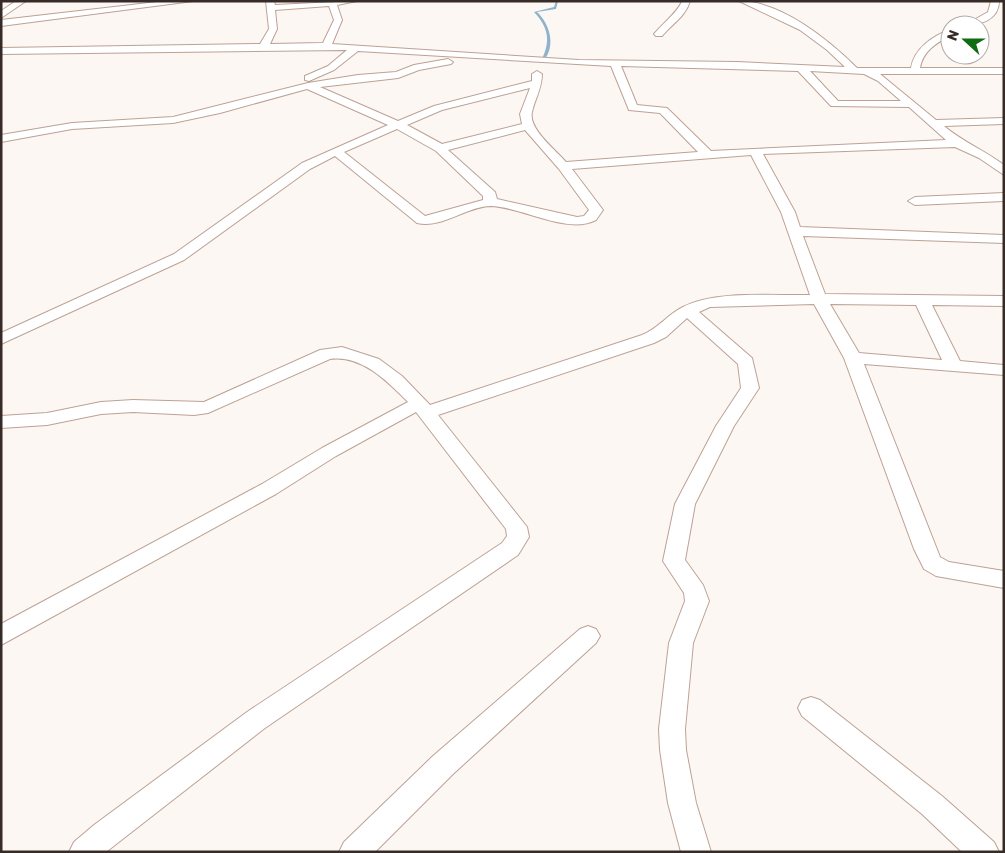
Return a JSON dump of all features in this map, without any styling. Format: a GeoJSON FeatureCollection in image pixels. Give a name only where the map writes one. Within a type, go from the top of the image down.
{"type":"FeatureCollection","features":[{"type":"Feature","properties":{"kind":"street"},"geometry":{"type":"LineString","coordinates":[[1,15],[22,1]]}},
{"type":"Feature","properties":{"kind":"street"},"geometry":{"type":"LineString","coordinates":[[1,23],[189,1]]}},
{"type":"Feature","properties":{"kind":"street"},"geometry":{"type":"LineString","coordinates":[[264,48],[273,29],[271,5],[353,1]]}},
{"type":"Feature","properties":{"kind":"street"},"geometry":{"type":"LineString","coordinates":[[659,34],[671,19],[683,11],[686,1]]}},
{"type":"Feature","properties":{"kind":"street"},"geometry":{"type":"LineString","coordinates":[[744,1],[789,20],[820,40],[854,70]]}},
{"type":"Feature","properties":{"kind":"street"},"geometry":{"type":"LineString","coordinates":[[989,15],[994,12],[995,1]]}},
{"type":"Feature","properties":{"kind":"street"},"geometry":{"type":"LineString","coordinates":[[326,46],[339,22],[339,13],[332,3]]}},
{"type":"Feature","properties":{"kind":"street"},"geometry":{"type":"LineString","coordinates":[[990,22],[999,25]]}},
{"type":"Feature","properties":{"kind":"street"},"geometry":{"type":"LineString","coordinates":[[915,71],[919,54],[940,39]]}},
{"type":"Feature","properties":{"kind":"street"},"geometry":{"type":"LineString","coordinates":[[1,51],[326,46],[615,64],[801,68],[869,72],[1004,71]]}},
{"type":"Feature","properties":{"kind":"street"},"geometry":{"type":"LineString","coordinates":[[279,93],[332,68],[356,48]]}},
{"type":"Feature","properties":{"kind":"street"},"geometry":{"type":"LineString","coordinates":[[1,139],[72,126],[173,120],[216,111],[308,86],[358,78],[398,76],[416,67],[487,57]]}},
{"type":"Feature","properties":{"kind":"street"},"geometry":{"type":"LineString","coordinates":[[336,151],[422,220],[430,220],[490,202],[577,221],[586,220],[595,214],[596,210],[563,166],[528,126],[526,114],[537,84],[538,60]]}},
{"type":"Feature","properties":{"kind":"street"},"geometry":{"type":"LineString","coordinates":[[615,64],[633,108],[664,110],[708,155]]}},
{"type":"Feature","properties":{"kind":"street"},"geometry":{"type":"LineString","coordinates":[[801,68],[835,104],[910,104]]}},
{"type":"Feature","properties":{"kind":"street"},"geometry":{"type":"LineString","coordinates":[[869,72],[878,76],[957,143],[983,155],[1004,171]]}},
{"type":"Feature","properties":{"kind":"street"},"geometry":{"type":"LineString","coordinates":[[1,340],[179,257],[306,166],[336,151],[396,124],[459,102],[537,84]]}},
{"type":"Feature","properties":{"kind":"street"},"geometry":{"type":"LineString","coordinates":[[308,86],[396,124],[440,148],[452,162],[490,195],[490,202]]}},
{"type":"Feature","properties":{"kind":"street"},"geometry":{"type":"LineString","coordinates":[[932,123],[1004,122]]}},
{"type":"Feature","properties":{"kind":"street"},"geometry":{"type":"LineString","coordinates":[[440,148],[528,126]]}},
{"type":"Feature","properties":{"kind":"street"},"geometry":{"type":"LineString","coordinates":[[563,166],[755,151],[957,143]]}},
{"type":"Feature","properties":{"kind":"street"},"geometry":{"type":"LineString","coordinates":[[755,151],[788,212],[819,299],[853,358],[932,563],[944,570],[1004,580]]}},
{"type":"Feature","properties":{"kind":"street"},"geometry":{"type":"LineString","coordinates":[[983,155],[1004,156]]}},
{"type":"Feature","properties":{"kind":"street"},"geometry":{"type":"LineString","coordinates":[[915,201],[1004,197]]}},
{"type":"Feature","properties":{"kind":"street"},"geometry":{"type":"LineString","coordinates":[[794,231],[1004,240]]}},
{"type":"Feature","properties":{"kind":"street"},"geometry":{"type":"LineString","coordinates":[[1,635],[269,489],[329,452],[423,407],[648,339],[660,334],[678,316],[707,302],[819,299],[1004,301]]}},
{"type":"Feature","properties":{"kind":"street"},"geometry":{"type":"LineString","coordinates":[[921,299],[954,366]]}},
{"type":"Feature","properties":{"kind":"street"},"geometry":{"type":"LineString","coordinates":[[688,310],[746,362],[750,384],[750,388],[725,426],[685,504],[674,561],[696,591],[697,601],[681,643],[672,729],[673,750],[682,803],[696,852]]}},
{"type":"Feature","properties":{"kind":"street"},"geometry":{"type":"LineString","coordinates":[[1,422],[47,419],[101,408],[133,406],[194,409],[208,407],[326,354],[342,352],[373,363],[396,380],[423,407],[516,527],[518,537],[510,549],[256,720],[104,834],[84,852]]}},
{"type":"Feature","properties":{"kind":"street"},"geometry":{"type":"LineString","coordinates":[[853,358],[1004,370]]}},
{"type":"Feature","properties":{"kind":"street"},"geometry":{"type":"LineString","coordinates":[[354,852],[444,765],[588,636]]}},
{"type":"Feature","properties":{"kind":"street"},"geometry":{"type":"LineString","coordinates":[[811,708],[932,805],[984,852]]}},
{"type":"Feature","properties":{"kind":"waterway"},"geometry":{"type":"LineString","coordinates":[[544,59],[549,40],[547,28],[535,12],[555,8],[557,1]]}}]}
